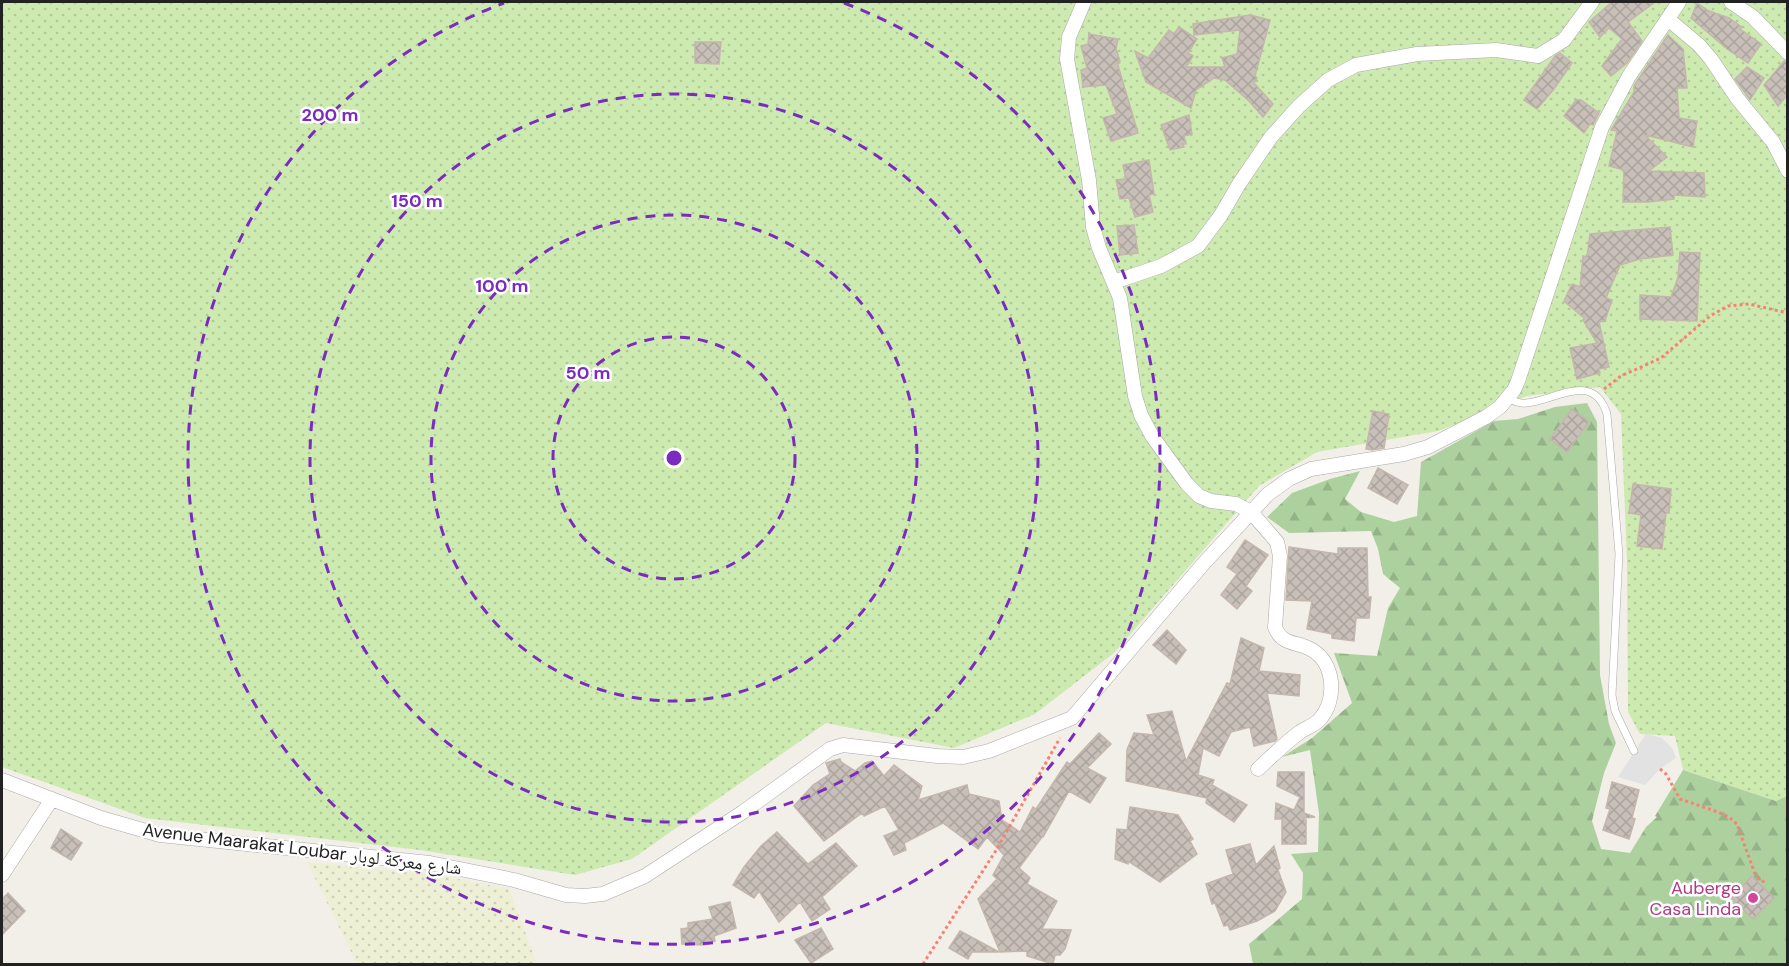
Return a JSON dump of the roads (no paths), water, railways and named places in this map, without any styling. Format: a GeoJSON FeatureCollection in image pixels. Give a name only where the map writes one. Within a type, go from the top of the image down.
{"type":"FeatureCollection","features":[{"type":"Feature","properties":{"kind":"street"},"geometry":{"type":"LineString","coordinates":[[1084,2],[1069,37],[1067,59],[1089,180],[1093,227],[1124,315],[1135,396],[1141,415],[1152,436],[1187,484],[1199,496],[1211,501],[1236,504],[1251,512],[1277,542],[1280,556],[1275,627],[1278,637],[1287,642],[1306,646],[1322,656],[1330,673],[1332,692],[1326,710],[1319,721],[1294,737],[1258,769]]}},
{"type":"Feature","properties":{"kind":"street"},"geometry":{"type":"LineString","coordinates":[[1114,282],[1161,266],[1198,246],[1221,215],[1271,137],[1299,106],[1328,80],[1356,65],[1417,54],[1496,50],[1538,56],[1564,40],[1592,2]]}},
{"type":"Feature","properties":{"kind":"street","name":"Avenue Maarakat Loubar شارع معركة لوبار"},"geometry":{"type":"LineString","coordinates":[[2,780],[123,825],[160,835],[430,863],[514,880],[566,895],[585,897],[603,894],[645,876],[743,812],[830,749],[843,745],[963,757],[989,751],[1072,718],[1197,571],[1268,494],[1300,473],[1324,465],[1415,452],[1486,417],[1508,398],[1518,381],[1602,127],[1629,76],[1679,2]]}},
{"type":"Feature","properties":{"kind":"street"},"geometry":{"type":"LineString","coordinates":[[1731,2],[1753,17],[1788,53]]}},
{"type":"Feature","properties":{"kind":"street"},"geometry":{"type":"LineString","coordinates":[[1668,19],[1699,45],[1711,59],[1737,98],[1773,142],[1788,171]]}},
{"type":"Feature","properties":{"kind":"street"},"geometry":{"type":"LineString","coordinates":[[2,875],[52,799]]}},
{"type":"Feature","properties":{"kind":"lane"},"geometry":{"type":"LineString","coordinates":[[1508,398],[1515,402],[1526,403],[1571,391],[1596,395],[1605,406],[1618,528],[1619,581],[1612,695],[1615,711],[1634,751]]}},
{"type":"Feature","properties":{"kind":"place","name":"Auberge Casa Linda"},"geometry":{"type":"Point","coordinates":[1753,898]}}]}
